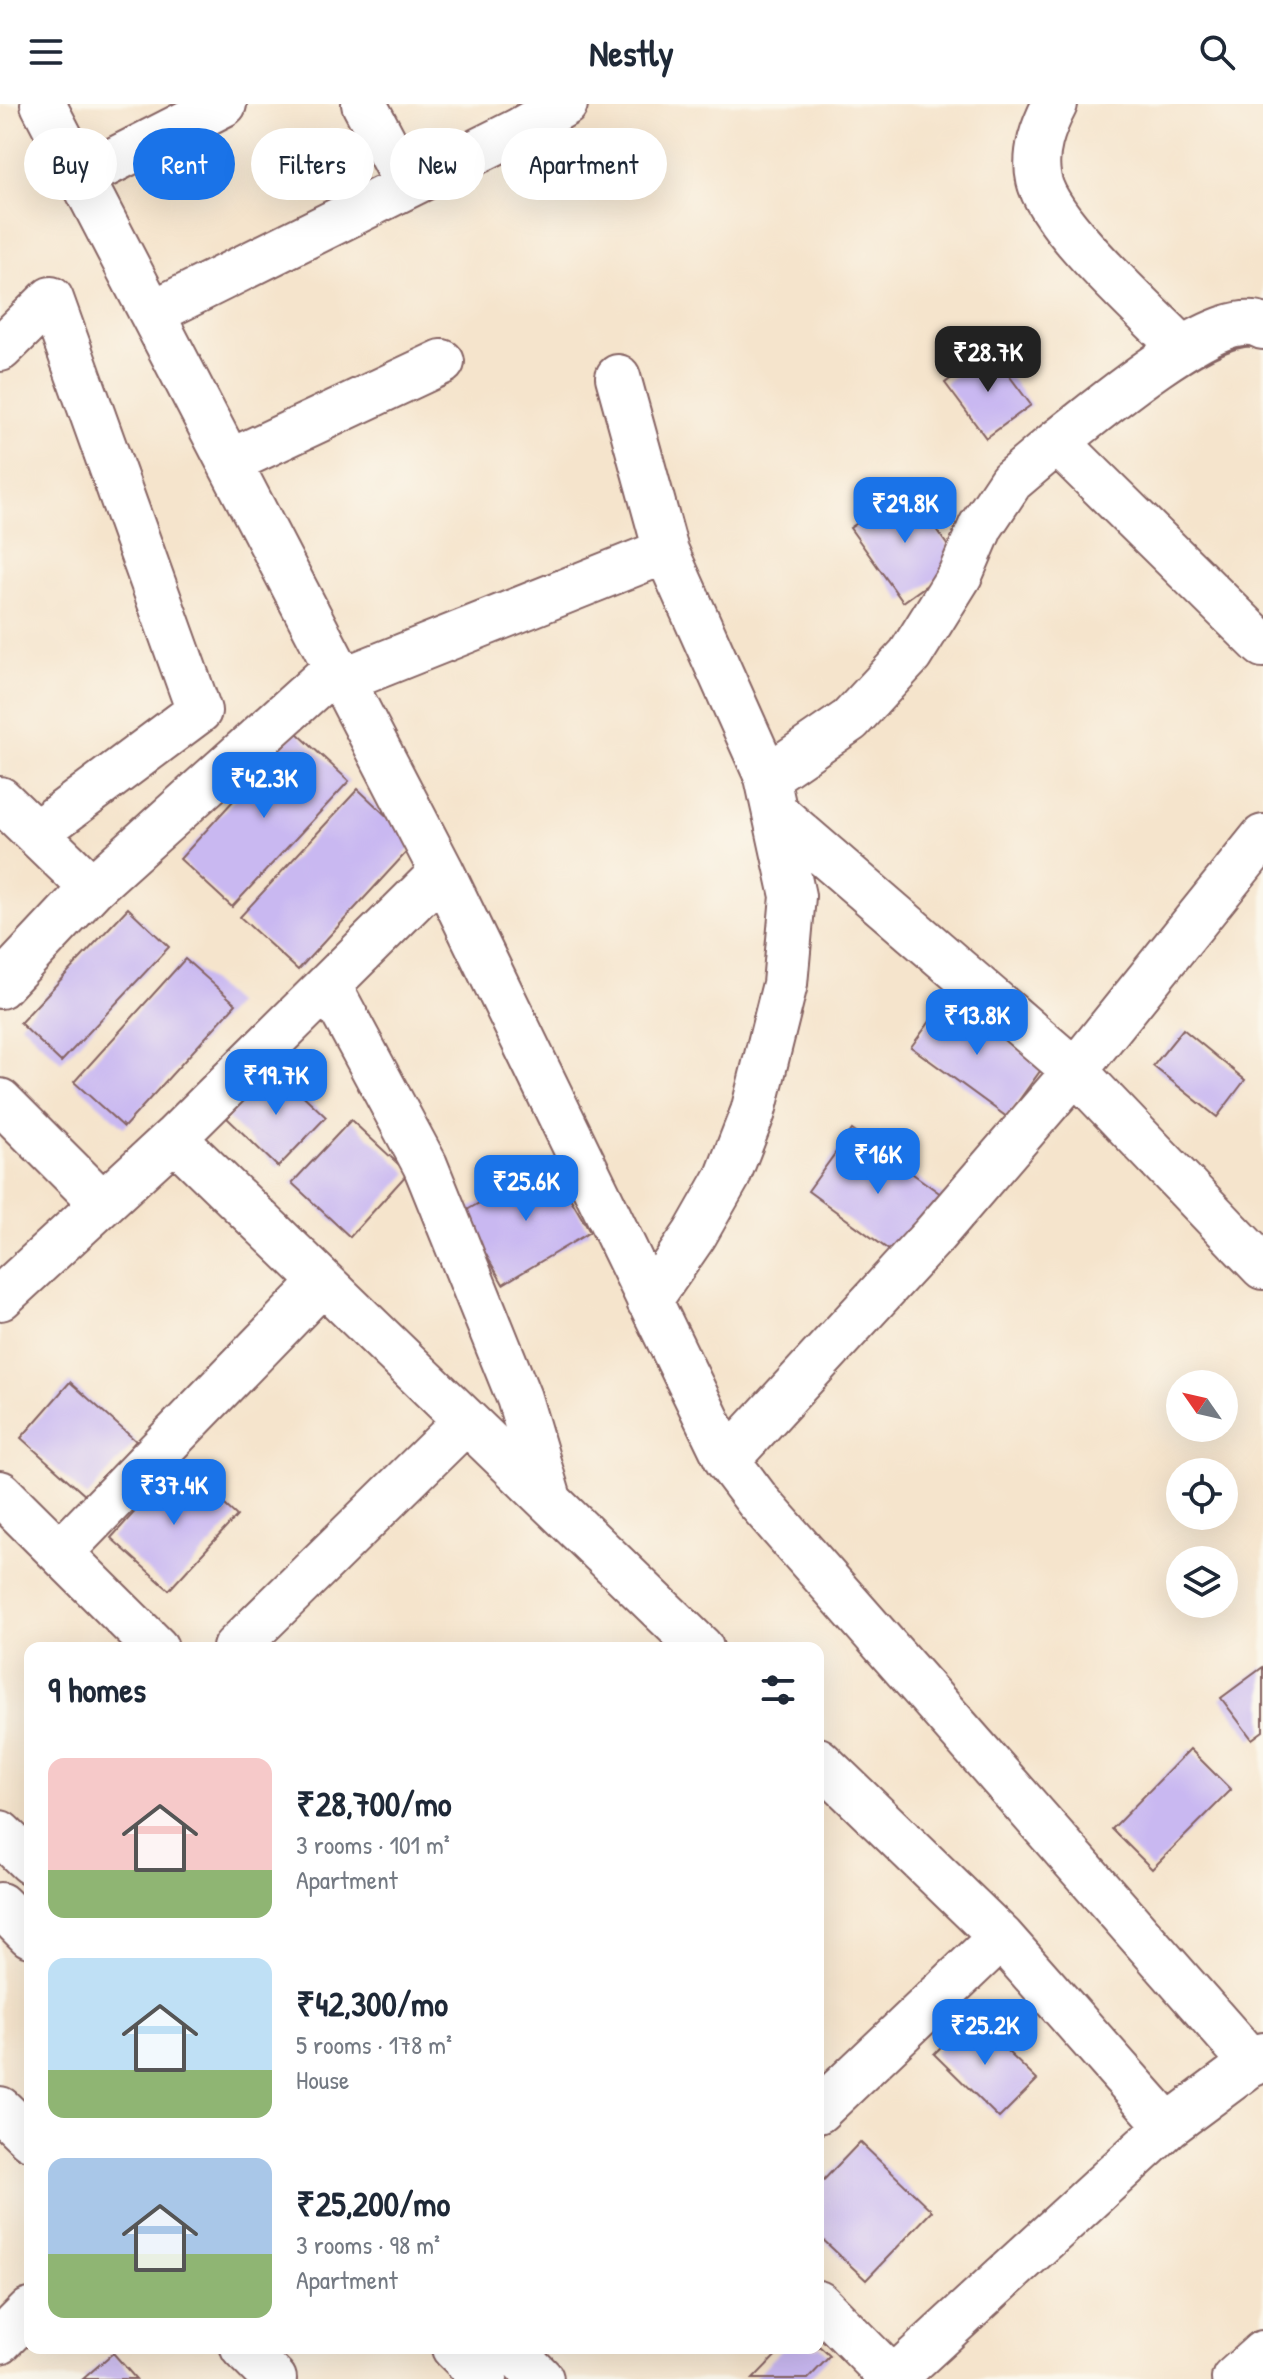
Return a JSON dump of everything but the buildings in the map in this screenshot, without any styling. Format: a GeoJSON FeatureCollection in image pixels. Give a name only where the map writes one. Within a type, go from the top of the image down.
{"type":"FeatureCollection","features":[{"type":"Feature","properties":{"kind":"street"},"geometry":{"type":"LineString","coordinates":[[43,104],[55,128]]}},
{"type":"Feature","properties":{"kind":"street"},"geometry":{"type":"LineString","coordinates":[[117,159],[224,104]]}},
{"type":"Feature","properties":{"kind":"street"},"geometry":{"type":"LineString","coordinates":[[364,104],[390,153]]}},
{"type":"Feature","properties":{"kind":"street"},"geometry":{"type":"LineString","coordinates":[[485,145],[565,104]]}},
{"type":"Feature","properties":{"kind":"street"},"geometry":{"type":"LineString","coordinates":[[1055,104],[1040,134],[1039,180],[1060,219],[1181,347]]}},
{"type":"Feature","properties":{"kind":"street"},"geometry":{"type":"LineString","coordinates":[[152,313],[390,194]]}},
{"type":"Feature","properties":{"kind":"street"},"geometry":{"type":"LineString","coordinates":[[93,200],[442,872],[727,1460],[758,1501],[1258,2059],[1168,2126],[893,2379],[824,2309]]}},
{"type":"Feature","properties":{"kind":"street"},"geometry":{"type":"LineString","coordinates":[[0,349],[51,299],[199,711],[36,833]]}},
{"type":"Feature","properties":{"kind":"street"},"geometry":{"type":"LineString","coordinates":[[772,795],[850,720],[910,655],[960,575],[981,526],[1011,481],[1181,347],[1235,325],[1256,323],[1263,327]]}},
{"type":"Feature","properties":{"kind":"street"},"geometry":{"type":"LineString","coordinates":[[229,462],[442,362]]}},
{"type":"Feature","properties":{"kind":"street"},"geometry":{"type":"LineString","coordinates":[[618,377],[666,551],[772,795],[793,896],[785,984],[753,1112],[728,1176],[695,1234],[649,1301]]}},
{"type":"Feature","properties":{"kind":"street"},"geometry":{"type":"LineString","coordinates":[[1057,442],[1263,645]]}},
{"type":"Feature","properties":{"kind":"street"},"geometry":{"type":"LineString","coordinates":[[0,986],[92,888],[340,674],[666,551]]}},
{"type":"Feature","properties":{"kind":"street"},"geometry":{"type":"LineString","coordinates":[[772,795],[1075,1071],[1263,1267]]}},
{"type":"Feature","properties":{"kind":"street"},"geometry":{"type":"LineString","coordinates":[[0,799],[92,888]]}},
{"type":"Feature","properties":{"kind":"street"},"geometry":{"type":"LineString","coordinates":[[1263,802],[1260,813],[1263,818]]}},
{"type":"Feature","properties":{"kind":"street"},"geometry":{"type":"LineString","coordinates":[[727,1460],[933,1236],[1075,1071],[1263,837]]}},
{"type":"Feature","properties":{"kind":"street"},"geometry":{"type":"LineString","coordinates":[[0,1298],[174,1138],[442,872]]}},
{"type":"Feature","properties":{"kind":"street"},"geometry":{"type":"LineString","coordinates":[[329,986],[425,1165],[519,1398],[550,1501]]}},
{"type":"Feature","properties":{"kind":"street"},"geometry":{"type":"LineString","coordinates":[[0,1101],[101,1202]]}},
{"type":"Feature","properties":{"kind":"street"},"geometry":{"type":"LineString","coordinates":[[174,1138],[550,1501],[681,1642]]}},
{"type":"Feature","properties":{"kind":"street"},"geometry":{"type":"LineString","coordinates":[[61,1552],[322,1283]]}},
{"type":"Feature","properties":{"kind":"street"},"geometry":{"type":"LineString","coordinates":[[241,1642],[466,1421]]}},
{"type":"Feature","properties":{"kind":"street"},"geometry":{"type":"LineString","coordinates":[[0,1493],[150,1642]]}},
{"type":"Feature","properties":{"kind":"street"},"geometry":{"type":"LineString","coordinates":[[827,1786],[1001,1937],[1168,2126]]}},
{"type":"Feature","properties":{"kind":"street"},"geometry":{"type":"LineString","coordinates":[[0,1833],[24,1856]]}},
{"type":"Feature","properties":{"kind":"street"},"geometry":{"type":"LineString","coordinates":[[0,1905],[24,1929]]}},
{"type":"Feature","properties":{"kind":"street"},"geometry":{"type":"LineString","coordinates":[[824,2105],[1001,1937]]}},
{"type":"Feature","properties":{"kind":"street"},"geometry":{"type":"LineString","coordinates":[[0,2109],[24,2132]]}},
{"type":"Feature","properties":{"kind":"street"},"geometry":{"type":"LineString","coordinates":[[0,2341],[24,2317]]}},
{"type":"Feature","properties":{"kind":"street"},"geometry":{"type":"LineString","coordinates":[[1234,2379],[1263,2353]]}},
{"type":"Feature","properties":{"kind":"street"},"geometry":{"type":"LineString","coordinates":[[460,2354],[485,2379]]}},
{"type":"Feature","properties":{"kind":"street"},"geometry":{"type":"LineString","coordinates":[[516,2354],[541,2379]]}}]}
